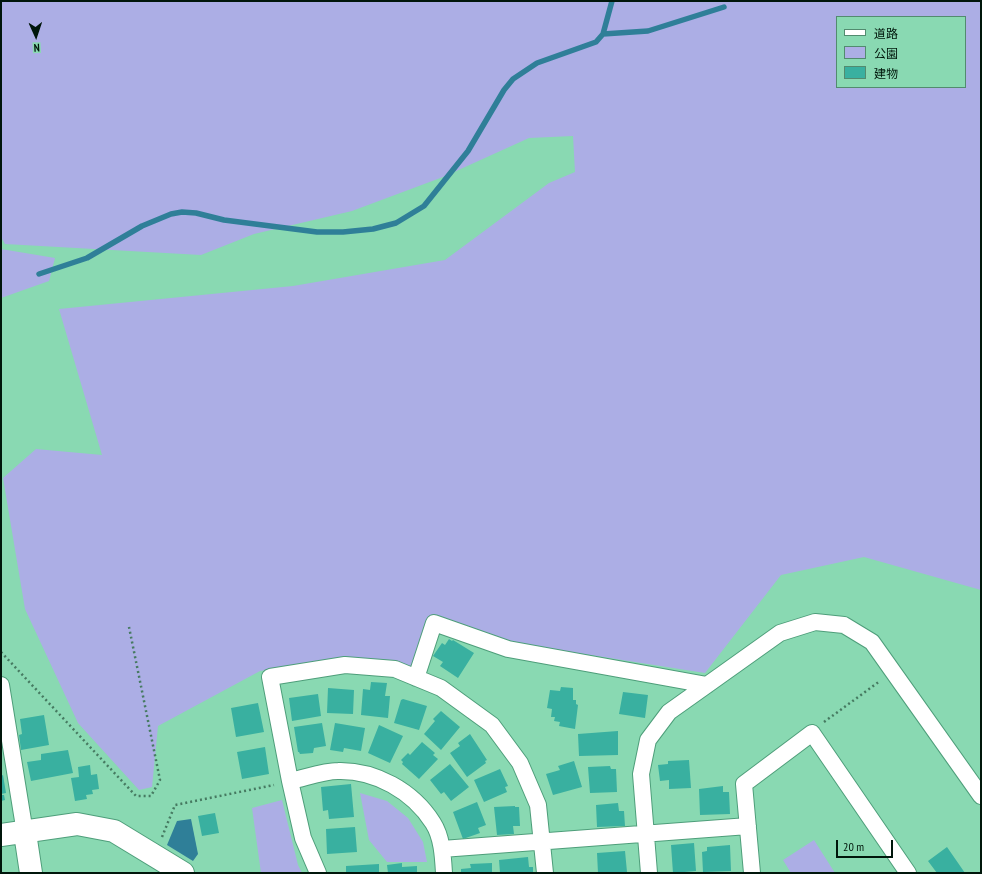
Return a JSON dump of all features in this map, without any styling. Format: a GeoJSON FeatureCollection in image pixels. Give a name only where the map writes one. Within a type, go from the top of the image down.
{"type":"FeatureCollection","features":[{"type":"Feature","properties":{"kind":"street"},"geometry":{"type":"LineString","coordinates":[[649,873],[641,774],[648,740],[669,712],[780,633],[815,622],[844,626],[872,642],[981,796]]}},
{"type":"Feature","properties":{"kind":"street"},"geometry":{"type":"LineString","coordinates":[[416,678],[434,623],[508,649],[707,685]]}},
{"type":"Feature","properties":{"kind":"street"},"geometry":{"type":"LineString","coordinates":[[318,873],[303,838],[290,781],[270,677],[344,664],[395,670],[441,688],[492,726],[520,763],[538,805],[545,873]]}},
{"type":"Feature","properties":{"kind":"street"},"geometry":{"type":"LineString","coordinates":[[1,685],[6,752],[25,832],[31,873]]}},
{"type":"Feature","properties":{"kind":"street"},"geometry":{"type":"LineString","coordinates":[[752,873],[744,784],[812,733],[908,873]]}},
{"type":"Feature","properties":{"kind":"street"},"geometry":{"type":"LineString","coordinates":[[290,781],[337,770],[371,775],[407,793],[433,823],[442,849],[444,873]]}},
{"type":"Feature","properties":{"kind":"street"},"geometry":{"type":"LineString","coordinates":[[1,835],[77,824],[114,831],[183,873]]}},
{"type":"Feature","properties":{"kind":"street"},"geometry":{"type":"LineString","coordinates":[[442,849],[646,835],[748,826]]}},
{"type":"Feature","properties":{"kind":"path"},"geometry":{"type":"LineString","coordinates":[[1,652],[136,796],[151,796],[160,780],[129,627]]}},
{"type":"Feature","properties":{"kind":"path"},"geometry":{"type":"LineString","coordinates":[[812,733],[817,726],[893,671]]}},
{"type":"Feature","properties":{"kind":"path"},"geometry":{"type":"LineString","coordinates":[[154,854],[175,805],[290,781]]}},
{"type":"Feature","properties":{"kind":"green space"},"geometry":{"type":"Polygon","coordinates":[[[1,1],[981,1],[981,590],[864,557],[781,575],[705,673],[514,643],[432,615],[413,667],[392,660],[335,658],[260,671],[158,726],[152,787],[139,790],[78,723],[25,609],[3,478],[36,449],[102,455],[59,309],[293,286],[445,260],[549,183],[575,172],[573,136],[529,138],[443,177],[352,211],[254,234],[201,255],[5,244],[1,237],[1,1]]]}},
{"type":"Feature","properties":{"kind":"green space"},"geometry":{"type":"Polygon","coordinates":[[[1,249],[55,258],[49,281],[1,298],[1,249]]]}},
{"type":"Feature","properties":{"kind":"green space"},"geometry":{"type":"Polygon","coordinates":[[[360,793],[387,801],[408,818],[423,842],[427,862],[387,862],[369,840],[360,793]]]}},
{"type":"Feature","properties":{"kind":"green space"},"geometry":{"type":"Polygon","coordinates":[[[282,800],[298,865],[302,873],[261,873],[252,808],[282,800]]]}},
{"type":"Feature","properties":{"kind":"green space"},"geometry":{"type":"Polygon","coordinates":[[[814,840],[835,873],[791,873],[783,860],[814,840]]]}},
{"type":"Feature","properties":{"kind":"shaded area"},"geometry":{"type":"Polygon","coordinates":[[[191,819],[198,854],[193,861],[167,845],[177,821],[191,819]]]}},
{"type":"Feature","properties":{"kind":"building"},"geometry":{"type":"Polygon","coordinates":[[[449,639],[474,653],[458,678],[440,666],[443,662],[433,656],[442,643],[445,645],[449,639]]]}},
{"type":"Feature","properties":{"kind":"building"},"geometry":{"type":"Polygon","coordinates":[[[371,682],[387,683],[385,696],[390,696],[388,718],[361,715],[363,689],[370,690],[371,682]]]}},
{"type":"Feature","properties":{"kind":"building"},"geometry":{"type":"Polygon","coordinates":[[[561,687],[573,688],[573,700],[576,700],[576,704],[578,705],[575,729],[559,726],[560,722],[554,721],[555,717],[551,717],[552,709],[547,708],[550,690],[560,691],[561,687]]]}},
{"type":"Feature","properties":{"kind":"building"},"geometry":{"type":"Polygon","coordinates":[[[328,688],[354,690],[353,714],[327,713],[328,688]]]}},
{"type":"Feature","properties":{"kind":"building"},"geometry":{"type":"Polygon","coordinates":[[[623,692],[648,695],[645,718],[619,714],[623,692]]]}},
{"type":"Feature","properties":{"kind":"building"},"geometry":{"type":"Polygon","coordinates":[[[318,694],[321,716],[292,721],[289,698],[318,694]]]}},
{"type":"Feature","properties":{"kind":"building"},"geometry":{"type":"Polygon","coordinates":[[[403,699],[427,706],[419,730],[394,723],[401,700],[403,699]]]}},
{"type":"Feature","properties":{"kind":"building"},"geometry":{"type":"Polygon","coordinates":[[[258,703],[264,732],[236,737],[231,708],[258,703]]]}},
{"type":"Feature","properties":{"kind":"building"},"geometry":{"type":"Polygon","coordinates":[[[441,711],[460,727],[441,750],[424,734],[435,721],[433,719],[441,711]]]}},
{"type":"Feature","properties":{"kind":"building"},"geometry":{"type":"Polygon","coordinates":[[[44,715],[49,745],[21,750],[19,735],[22,734],[20,719],[44,715]]]}},
{"type":"Feature","properties":{"kind":"building"},"geometry":{"type":"Polygon","coordinates":[[[322,723],[326,746],[314,748],[313,753],[300,754],[298,752],[294,727],[322,723]]]}},
{"type":"Feature","properties":{"kind":"building"},"geometry":{"type":"Polygon","coordinates":[[[335,723],[365,728],[361,751],[344,748],[343,752],[330,750],[335,723]]]}},
{"type":"Feature","properties":{"kind":"building"},"geometry":{"type":"Polygon","coordinates":[[[379,725],[403,736],[390,763],[368,753],[379,725]]]}},
{"type":"Feature","properties":{"kind":"building"},"geometry":{"type":"Polygon","coordinates":[[[618,731],[618,755],[579,756],[578,734],[618,731]]]}},
{"type":"Feature","properties":{"kind":"building"},"geometry":{"type":"Polygon","coordinates":[[[470,734],[487,760],[485,761],[486,763],[467,777],[450,753],[460,746],[458,743],[470,734]]]}},
{"type":"Feature","properties":{"kind":"building"},"geometry":{"type":"Polygon","coordinates":[[[422,742],[435,753],[433,755],[438,759],[419,779],[402,764],[403,762],[401,760],[408,753],[410,755],[422,742]]]}},
{"type":"Feature","properties":{"kind":"building"},"geometry":{"type":"Polygon","coordinates":[[[265,747],[269,774],[242,779],[237,752],[265,747]]]}},
{"type":"Feature","properties":{"kind":"building"},"geometry":{"type":"Polygon","coordinates":[[[68,750],[73,773],[31,781],[27,762],[41,760],[41,754],[68,750]]]}},
{"type":"Feature","properties":{"kind":"building"},"geometry":{"type":"Polygon","coordinates":[[[689,760],[691,788],[669,789],[669,780],[660,781],[658,765],[668,764],[668,761],[689,760]]]}},
{"type":"Feature","properties":{"kind":"building"},"geometry":{"type":"Polygon","coordinates":[[[574,761],[582,787],[553,795],[546,774],[560,770],[558,766],[574,761]]]}},
{"type":"Feature","properties":{"kind":"building"},"geometry":{"type":"Polygon","coordinates":[[[450,764],[469,787],[451,801],[444,792],[441,794],[430,780],[450,764]]]}},
{"type":"Feature","properties":{"kind":"building"},"geometry":{"type":"Polygon","coordinates":[[[90,765],[91,775],[97,774],[99,789],[92,790],[93,794],[86,795],[87,799],[75,801],[71,778],[79,777],[78,767],[90,765]]]}},
{"type":"Feature","properties":{"kind":"building"},"geometry":{"type":"Polygon","coordinates":[[[610,766],[611,769],[616,769],[617,792],[590,793],[588,767],[610,766]]]}},
{"type":"Feature","properties":{"kind":"building"},"geometry":{"type":"Polygon","coordinates":[[[500,769],[508,786],[505,787],[507,792],[484,802],[474,780],[500,769]]]}},
{"type":"Feature","properties":{"kind":"building"},"geometry":{"type":"Polygon","coordinates":[[[3,775],[6,793],[1,794],[1,776],[3,775]]]}},
{"type":"Feature","properties":{"kind":"building"},"geometry":{"type":"Polygon","coordinates":[[[351,784],[354,817],[329,819],[328,810],[323,811],[321,787],[351,784]]]}},
{"type":"Feature","properties":{"kind":"building"},"geometry":{"type":"Polygon","coordinates":[[[723,786],[723,792],[729,792],[730,814],[700,815],[699,789],[723,786]]]}},
{"type":"Feature","properties":{"kind":"building"},"geometry":{"type":"Polygon","coordinates":[[[1,795],[4,795],[5,800],[1,801],[1,795]]]}},
{"type":"Feature","properties":{"kind":"building"},"geometry":{"type":"Polygon","coordinates":[[[477,802],[486,825],[478,828],[480,833],[463,839],[453,812],[477,802]]]}},
{"type":"Feature","properties":{"kind":"building"},"geometry":{"type":"Polygon","coordinates":[[[618,803],[619,811],[624,811],[625,826],[597,827],[596,805],[618,803]]]}},
{"type":"Feature","properties":{"kind":"building"},"geometry":{"type":"Polygon","coordinates":[[[494,807],[519,807],[520,826],[513,826],[514,834],[497,835],[494,807]]]}},
{"type":"Feature","properties":{"kind":"building"},"geometry":{"type":"Polygon","coordinates":[[[215,813],[219,833],[202,836],[198,816],[215,813]]]}},
{"type":"Feature","properties":{"kind":"building"},"geometry":{"type":"Polygon","coordinates":[[[355,827],[357,852],[327,854],[326,829],[355,827]]]}},
{"type":"Feature","properties":{"kind":"building"},"geometry":{"type":"Polygon","coordinates":[[[694,843],[696,871],[673,873],[671,845],[694,843]]]}},
{"type":"Feature","properties":{"kind":"building"},"geometry":{"type":"Polygon","coordinates":[[[730,845],[731,871],[703,872],[702,852],[707,851],[707,847],[730,845]]]}},
{"type":"Feature","properties":{"kind":"building"},"geometry":{"type":"Polygon","coordinates":[[[947,847],[965,873],[937,873],[928,861],[947,847]]]}},
{"type":"Feature","properties":{"kind":"building"},"geometry":{"type":"Polygon","coordinates":[[[625,851],[627,872],[598,873],[597,853],[625,851]]]}},
{"type":"Feature","properties":{"kind":"building"},"geometry":{"type":"Polygon","coordinates":[[[528,857],[529,867],[533,867],[533,873],[500,873],[499,860],[528,857]]]}},
{"type":"Feature","properties":{"kind":"building"},"geometry":{"type":"Polygon","coordinates":[[[402,863],[402,867],[417,866],[417,873],[388,873],[387,865],[402,863]]]}},
{"type":"Feature","properties":{"kind":"building"},"geometry":{"type":"Polygon","coordinates":[[[492,863],[492,873],[461,873],[461,869],[471,868],[470,864],[492,863]]]}},
{"type":"Feature","properties":{"kind":"building"},"geometry":{"type":"Polygon","coordinates":[[[379,864],[379,873],[346,873],[346,866],[379,864]]]}},
{"type":"Feature","properties":{"kind":"waterway"},"geometry":{"type":"LineString","coordinates":[[39,274],[87,258],[142,226],[171,214],[182,212],[196,213],[224,220],[317,232],[343,232],[373,229],[396,223],[424,206],[468,151],[504,90],[513,79],[537,63],[596,42],[603,34],[612,1]]}},
{"type":"Feature","properties":{"kind":"waterway"},"geometry":{"type":"LineString","coordinates":[[603,34],[648,31],[724,7]]}}]}
